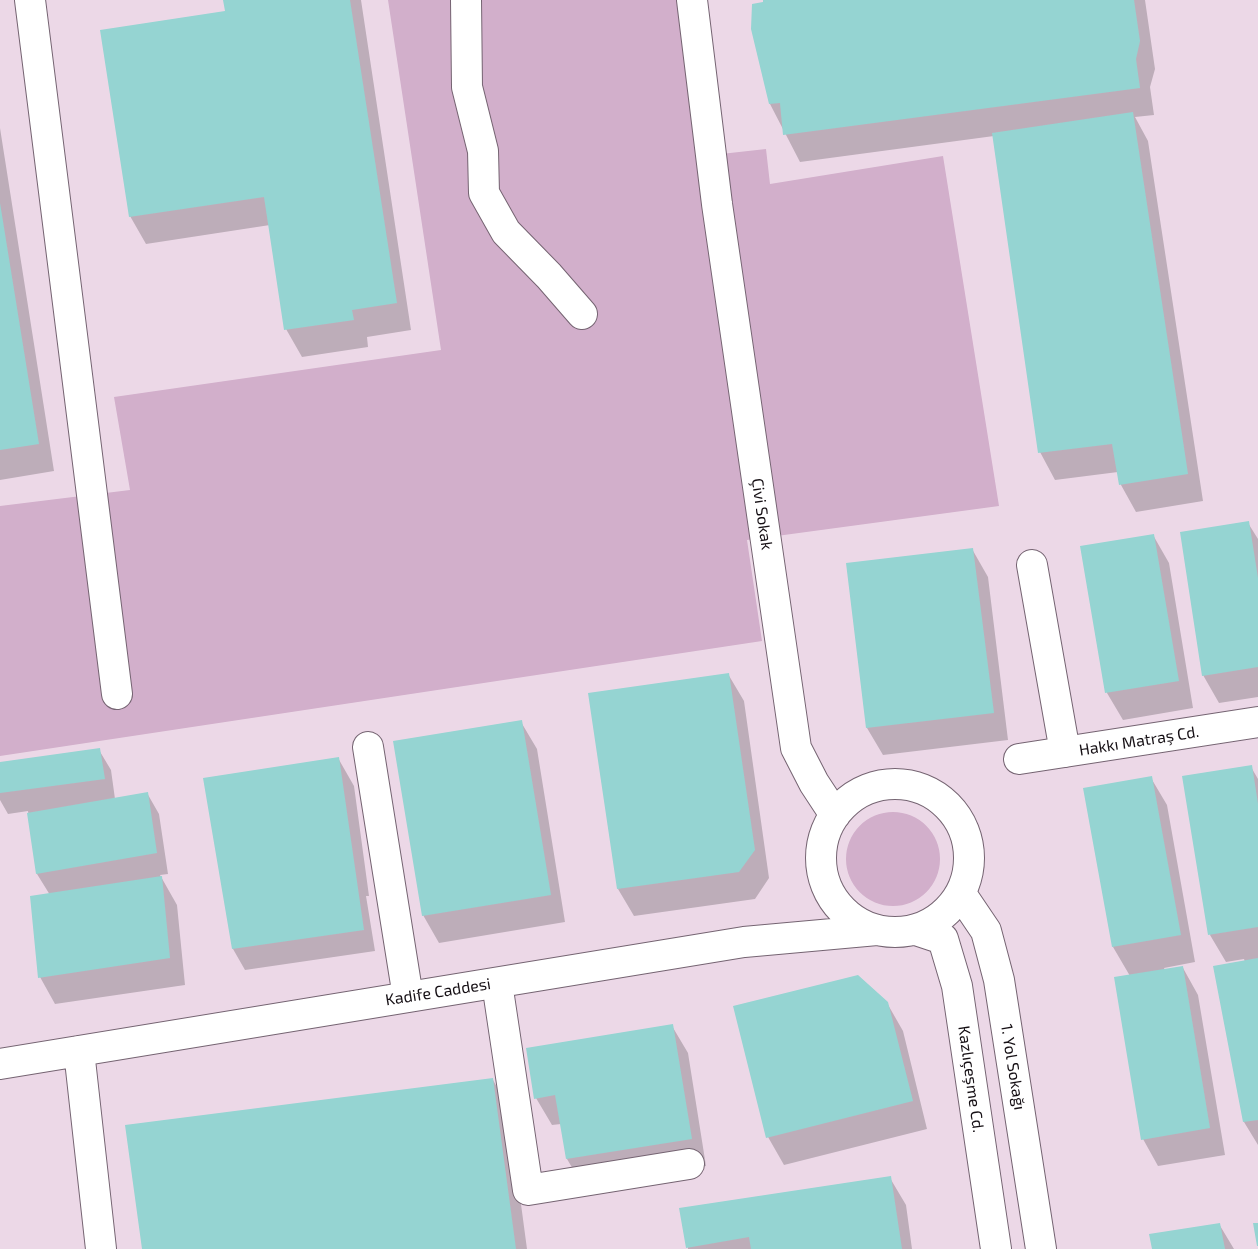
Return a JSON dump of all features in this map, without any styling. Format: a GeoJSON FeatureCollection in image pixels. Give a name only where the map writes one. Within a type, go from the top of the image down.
{"type":"FeatureCollection","features":[{"type":"Feature","properties":{"kind":"street"},"geometry":{"type":"LineString","coordinates":[[30,0],[117,694]]}},
{"type":"Feature","properties":{"kind":"street"},"geometry":{"type":"LineString","coordinates":[[466,0],[467,87],[483,151],[484,193],[506,232],[582,314]]}},
{"type":"Feature","properties":{"kind":"street","name":"Çivi Sokak"},"geometry":{"type":"LineString","coordinates":[[692,0],[717,204],[796,748],[814,783],[835,815]]}},
{"type":"Feature","properties":{"kind":"street"},"geometry":{"type":"LineString","coordinates":[[1032,565],[1065,752]]}},
{"type":"Feature","properties":{"kind":"street","name":"Hakkı Matraş Cd."},"geometry":{"type":"LineString","coordinates":[[1019,759],[1258,722]]}},
{"type":"Feature","properties":{"kind":"street"},"geometry":{"type":"LineString","coordinates":[[368,747],[408,997]]}},
{"type":"Feature","properties":{"kind":"street"},"geometry":{"type":"LineString","coordinates":[[899,784],[924,790],[945,803],[960,822],[969,846],[969,871],[961,894],[942,917],[916,930],[877,930],[855,921],[838,905],[825,884],[821,861],[824,837],[835,815],[852,798],[875,787],[899,784]]}},
{"type":"Feature","properties":{"kind":"street","name":"1. Yol Sokağı"},"geometry":{"type":"LineString","coordinates":[[961,894],[986,931],[999,980],[1041,1249]]}},
{"type":"Feature","properties":{"kind":"street","name":"Kadife Caddesi"},"geometry":{"type":"LineString","coordinates":[[0,1064],[744,942],[877,930]]}},
{"type":"Feature","properties":{"kind":"street","name":"Kazlıçeşme Cd."},"geometry":{"type":"LineString","coordinates":[[916,930],[943,939],[957,986],[996,1249]]}},
{"type":"Feature","properties":{"kind":"street"},"geometry":{"type":"LineString","coordinates":[[496,983],[528,1190],[689,1164]]}},
{"type":"Feature","properties":{"kind":"street"},"geometry":{"type":"LineString","coordinates":[[79,1051],[101,1249]]}},
{"type":"Feature","properties":{"kind":"shaded area"},"geometry":{"type":"Polygon","coordinates":[[[388,0],[676,0],[703,156],[766,149],[770,184],[943,156],[999,506],[747,540],[762,641],[0,756],[0,506],[130,490],[114,397],[441,350],[388,0]]]}},
{"type":"Feature","properties":{"kind":"shaded area"},"geometry":{"type":"Polygon","coordinates":[[[893,812],[911,815],[926,826],[937,841],[940,859],[937,877],[926,892],[911,903],[893,906],[875,903],[860,892],[849,877],[846,859],[849,841],[860,826],[875,815],[893,812]]]}},
{"type":"Feature","properties":{"kind":"building"},"geometry":{"type":"Polygon","coordinates":[[[223,0],[350,0],[397,303],[352,310],[354,320],[284,330],[264,197],[129,217],[100,30],[225,11],[223,0]]]}},
{"type":"Feature","properties":{"kind":"building"},"geometry":{"type":"Polygon","coordinates":[[[763,0],[1134,0],[1140,41],[1136,59],[1140,88],[783,135],[780,103],[769,104],[751,29],[752,4],[763,2],[763,0]]]}},
{"type":"Feature","properties":{"kind":"building"},"geometry":{"type":"Polygon","coordinates":[[[1133,112],[1188,474],[1119,485],[1112,444],[1038,453],[992,133],[1133,112]]]}},
{"type":"Feature","properties":{"kind":"building"},"geometry":{"type":"Polygon","coordinates":[[[0,203],[39,444],[0,450],[0,203]]]}},
{"type":"Feature","properties":{"kind":"building"},"geometry":{"type":"Polygon","coordinates":[[[1249,521],[1258,578],[1258,667],[1202,676],[1180,532],[1249,521]]]}},
{"type":"Feature","properties":{"kind":"building"},"geometry":{"type":"Polygon","coordinates":[[[1154,534],[1179,681],[1105,693],[1080,546],[1154,534]]]}},
{"type":"Feature","properties":{"kind":"building"},"geometry":{"type":"Polygon","coordinates":[[[973,548],[994,713],[866,728],[846,563],[973,548]]]}},
{"type":"Feature","properties":{"kind":"building"},"geometry":{"type":"Polygon","coordinates":[[[729,673],[755,850],[739,872],[617,889],[588,693],[729,673]]]}},
{"type":"Feature","properties":{"kind":"building"},"geometry":{"type":"Polygon","coordinates":[[[522,720],[551,895],[422,916],[393,741],[522,720]]]}},
{"type":"Feature","properties":{"kind":"building"},"geometry":{"type":"Polygon","coordinates":[[[100,748],[105,779],[0,793],[0,762],[100,748]]]}},
{"type":"Feature","properties":{"kind":"building"},"geometry":{"type":"Polygon","coordinates":[[[339,757],[364,930],[232,949],[203,778],[339,757]]]}},
{"type":"Feature","properties":{"kind":"building"},"geometry":{"type":"Polygon","coordinates":[[[1252,765],[1258,804],[1258,927],[1208,935],[1182,776],[1252,765]]]}},
{"type":"Feature","properties":{"kind":"building"},"geometry":{"type":"Polygon","coordinates":[[[1152,776],[1181,935],[1112,947],[1083,788],[1152,776]]]}},
{"type":"Feature","properties":{"kind":"building"},"geometry":{"type":"Polygon","coordinates":[[[148,792],[157,853],[36,874],[27,813],[148,792]]]}},
{"type":"Feature","properties":{"kind":"building"},"geometry":{"type":"Polygon","coordinates":[[[162,876],[170,958],[38,978],[30,896],[162,876]]]}},
{"type":"Feature","properties":{"kind":"building"},"geometry":{"type":"Polygon","coordinates":[[[1258,958],[1258,1120],[1243,1122],[1213,966],[1258,958]]]}},
{"type":"Feature","properties":{"kind":"building"},"geometry":{"type":"Polygon","coordinates":[[[1183,966],[1210,1128],[1141,1140],[1114,977],[1183,966]]]}},
{"type":"Feature","properties":{"kind":"building"},"geometry":{"type":"Polygon","coordinates":[[[858,975],[888,1002],[913,1101],[766,1138],[733,1006],[858,975]]]}},
{"type":"Feature","properties":{"kind":"building"},"geometry":{"type":"Polygon","coordinates":[[[673,1024],[692,1139],[566,1159],[555,1095],[534,1099],[526,1048],[673,1024]]]}},
{"type":"Feature","properties":{"kind":"building"},"geometry":{"type":"Polygon","coordinates":[[[493,1078],[516,1249],[142,1249],[125,1125],[493,1078]]]}},
{"type":"Feature","properties":{"kind":"building"},"geometry":{"type":"Polygon","coordinates":[[[891,1176],[902,1249],[751,1249],[749,1237],[686,1248],[679,1208],[891,1176]]]}},
{"type":"Feature","properties":{"kind":"building"},"geometry":{"type":"Polygon","coordinates":[[[1220,1223],[1225,1249],[1152,1249],[1149,1234],[1220,1223]]]}},
{"type":"Feature","properties":{"kind":"building"},"geometry":{"type":"Polygon","coordinates":[[[1253,1223],[1258,1223],[1258,1246],[1257,1246],[1253,1223]]]}}]}
